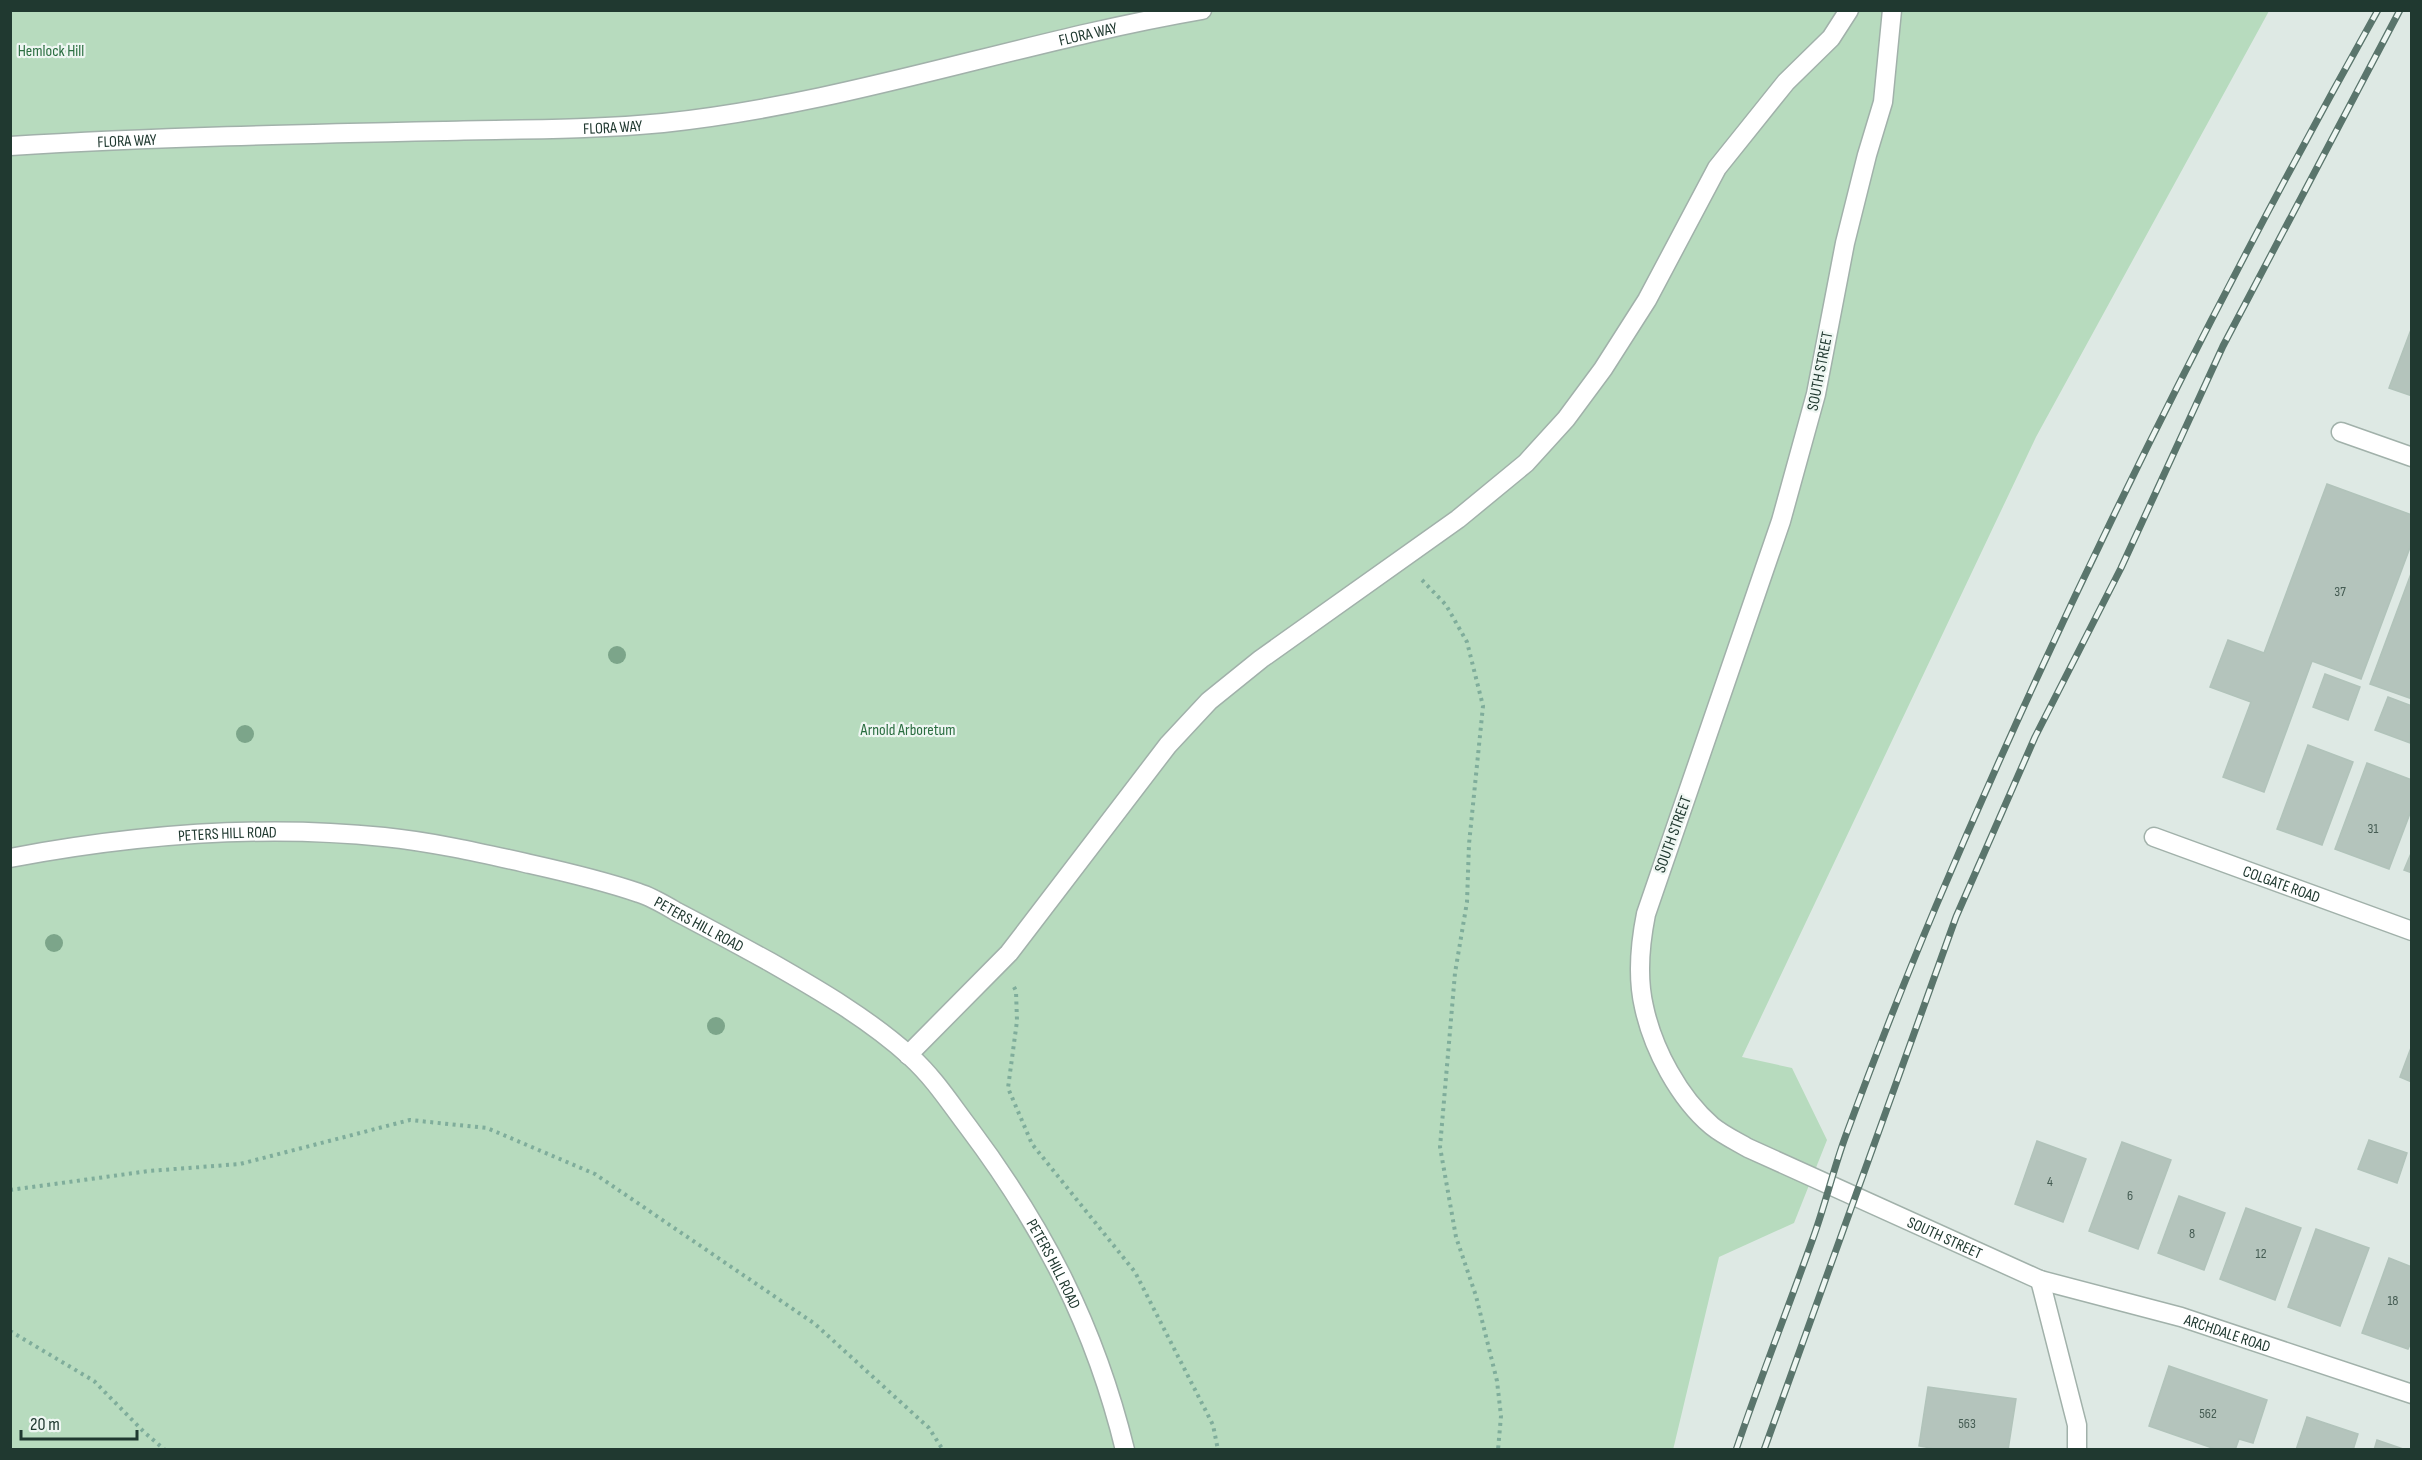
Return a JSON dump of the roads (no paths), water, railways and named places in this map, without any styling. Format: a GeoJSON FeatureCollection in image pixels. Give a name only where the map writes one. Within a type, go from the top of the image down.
{"type":"FeatureCollection","features":[{"type":"Feature","properties":{"kind":"street","name":"FLORA WAY"},"geometry":{"type":"LineString","coordinates":[[10,147],[121,140],[586,128],[661,123],[738,114],[815,100],[1043,43],[1154,18],[1202,10]]}},
{"type":"Feature","properties":{"kind":"street"},"geometry":{"type":"LineString","coordinates":[[908,1055],[998,965],[1168,745],[1209,701],[1286,641],[1458,519],[1526,463],[1566,418],[1603,369],[1647,300],[1718,168],[1786,82],[1831,38],[1849,10]]}},
{"type":"Feature","properties":{"kind":"street","name":"SOUTH STREET"},"geometry":{"type":"LineString","coordinates":[[1892,10],[1882,102],[1845,243],[1816,394],[1774,542],[1650,896],[1642,932],[1640,977],[1644,1007],[1655,1041],[1673,1077],[1690,1102],[1713,1126],[1748,1148],[2040,1280]]}},
{"type":"Feature","properties":{"kind":"street"},"geometry":{"type":"LineString","coordinates":[[2341,432],[2412,457]]}},
{"type":"Feature","properties":{"kind":"street","name":"PETERS HILL ROAD"},"geometry":{"type":"LineString","coordinates":[[10,858],[70,847],[279,831],[384,837],[466,850],[555,870],[641,893],[727,937],[832,998],[908,1055],[935,1081],[999,1168],[1039,1231],[1068,1285],[1093,1343],[1116,1410],[1125,1449]]}},
{"type":"Feature","properties":{"kind":"street","name":"COLGATE ROAD"},"geometry":{"type":"LineString","coordinates":[[2154,837],[2412,931]]}},
{"type":"Feature","properties":{"kind":"street"},"geometry":{"type":"LineString","coordinates":[[2040,1280],[2075,1415],[2077,1449]]}},
{"type":"Feature","properties":{"kind":"street","name":"ARCHDALE ROAD"},"geometry":{"type":"LineString","coordinates":[[2040,1280],[2181,1317],[2412,1394]]}},
{"type":"Feature","properties":{"kind":"railway"},"geometry":{"type":"LineString","coordinates":[[1736,1450],[1817,1228],[1841,1148],[1867,1078],[1924,935],[1986,792],[2037,678],[2145,452],[2258,230],[2378,10]]}},
{"type":"Feature","properties":{"kind":"railway"},"geometry":{"type":"LineString","coordinates":[[1764,1450],[1956,917],[2035,737],[2121,568],[2223,346],[2400,10]]}},
{"type":"Feature","properties":{"kind":"park label","name":"Hemlock Hill"},"geometry":{"type":"Point","coordinates":[51,50]}},
{"type":"Feature","properties":{"kind":"park label","name":"Arnold Arboretum"},"geometry":{"type":"Point","coordinates":[908,729]}}]}
